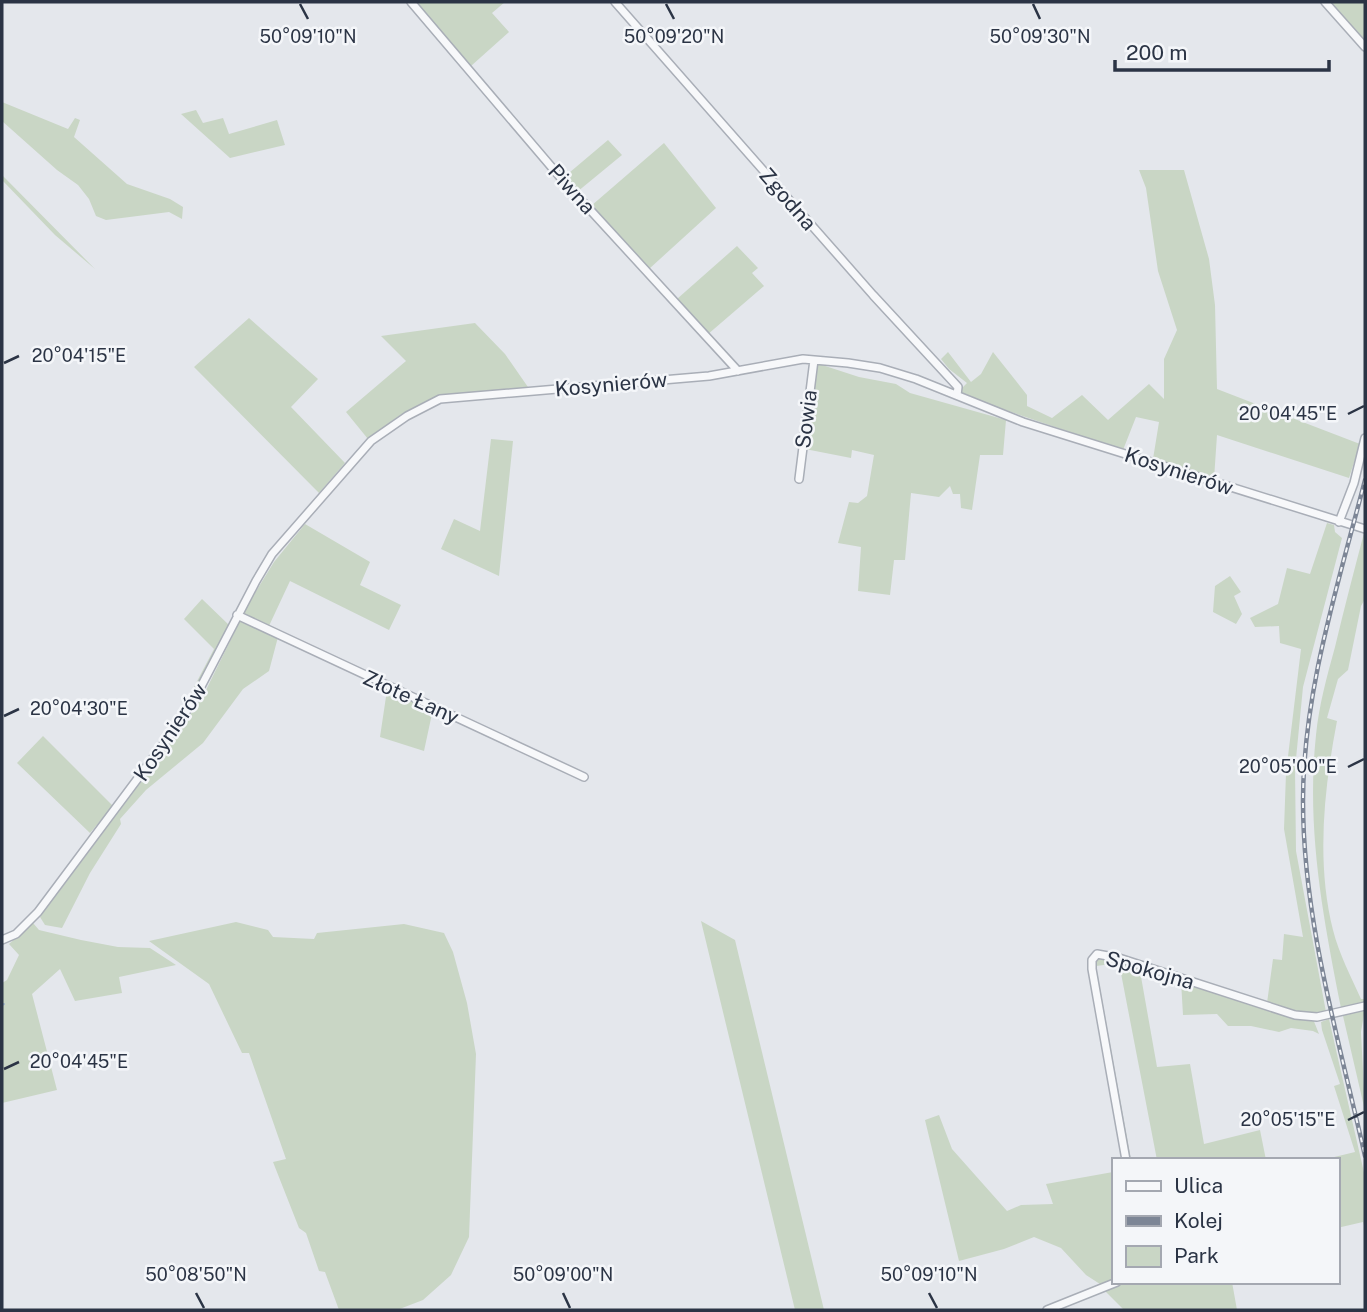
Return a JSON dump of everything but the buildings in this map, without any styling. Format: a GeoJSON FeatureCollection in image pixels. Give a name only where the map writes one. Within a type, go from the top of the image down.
{"type":"FeatureCollection","features":[{"type":"Feature","properties":{"kind":"street","name":"Piwna"},"geometry":{"type":"LineString","coordinates":[[411,2],[560,177],[738,371]]}},
{"type":"Feature","properties":{"kind":"street","name":"Zgodna"},"geometry":{"type":"LineString","coordinates":[[615,2],[873,295],[958,387],[957,395]]}},
{"type":"Feature","properties":{"kind":"street"},"geometry":{"type":"LineString","coordinates":[[1325,2],[1365,47]]}},
{"type":"Feature","properties":{"kind":"street","name":"Kosynierów"},"geometry":{"type":"LineString","coordinates":[[2,940],[16,934],[26,925],[68,873],[194,700],[237,615],[272,554],[371,441],[407,416],[440,399],[638,383],[738,371],[803,359],[880,368],[1023,422],[1365,529]]}},
{"type":"Feature","properties":{"kind":"street","name":"Sowia"},"geometry":{"type":"LineString","coordinates":[[799,479],[814,360]]}},
{"type":"Feature","properties":{"kind":"street"},"geometry":{"type":"LineString","coordinates":[[1339,522],[1354,483],[1365,438]]}},
{"type":"Feature","properties":{"kind":"street","name":"Złote Łany"},"geometry":{"type":"LineString","coordinates":[[237,615],[584,777]]}},
{"type":"Feature","properties":{"kind":"street","name":"Spokojna"},"geometry":{"type":"LineString","coordinates":[[1126,1158],[1092,969],[1092,960],[1097,954],[1119,958],[1295,1015],[1317,1017],[1365,1006]]}},
{"type":"Feature","properties":{"kind":"street"},"geometry":{"type":"LineString","coordinates":[[1047,1310],[1113,1284]]}},
{"type":"Feature","properties":{"kind":"green space"},"geometry":{"type":"Polygon","coordinates":[[[414,2],[505,2],[492,13],[509,32],[471,66],[414,2]]]}},
{"type":"Feature","properties":{"kind":"green space"},"geometry":{"type":"Polygon","coordinates":[[[1328,2],[1365,2],[1365,44],[1328,2]]]}},
{"type":"Feature","properties":{"kind":"green space"},"geometry":{"type":"Polygon","coordinates":[[[2,102],[68,129],[75,118],[80,120],[74,137],[127,184],[170,199],[183,207],[182,219],[169,212],[106,220],[96,216],[89,199],[78,185],[2,121],[2,102]]]}},
{"type":"Feature","properties":{"kind":"green space"},"geometry":{"type":"Polygon","coordinates":[[[196,110],[203,123],[223,118],[229,134],[277,120],[285,145],[230,158],[181,114],[196,110]]]}},
{"type":"Feature","properties":{"kind":"green space"},"geometry":{"type":"Polygon","coordinates":[[[608,140],[622,155],[577,192],[563,178],[608,140]]]}},
{"type":"Feature","properties":{"kind":"green space"},"geometry":{"type":"Polygon","coordinates":[[[664,143],[716,208],[649,269],[591,206],[664,143]]]}},
{"type":"Feature","properties":{"kind":"green space"},"geometry":{"type":"Polygon","coordinates":[[[1139,170],[1184,170],[1209,259],[1215,305],[1217,389],[1360,444],[1349,478],[1217,435],[1214,479],[1153,459],[1159,422],[1136,417],[1123,450],[964,396],[960,390],[967,383],[941,359],[948,352],[971,382],[981,374],[993,352],[1027,395],[1027,406],[1052,418],[1082,395],[1108,420],[1149,384],[1164,399],[1164,359],[1177,330],[1158,271],[1146,188],[1139,170]]]}},
{"type":"Feature","properties":{"kind":"green space"},"geometry":{"type":"Polygon","coordinates":[[[2,175],[95,269],[55,235],[2,180],[2,175]]]}},
{"type":"Feature","properties":{"kind":"green space"},"geometry":{"type":"Polygon","coordinates":[[[737,246],[758,268],[752,273],[764,286],[707,335],[677,299],[737,246]]]}},
{"type":"Feature","properties":{"kind":"green space"},"geometry":{"type":"Polygon","coordinates":[[[249,318],[318,379],[291,407],[345,463],[319,493],[194,367],[249,318]]]}},
{"type":"Feature","properties":{"kind":"green space"},"geometry":{"type":"Polygon","coordinates":[[[475,323],[505,354],[530,390],[439,396],[400,415],[368,439],[346,412],[406,361],[381,336],[475,323]]]}},
{"type":"Feature","properties":{"kind":"green space"},"geometry":{"type":"Polygon","coordinates":[[[816,363],[859,377],[896,384],[910,393],[1006,420],[1003,455],[980,455],[972,510],[961,508],[960,494],[953,494],[950,486],[939,497],[911,493],[905,560],[894,560],[890,595],[858,591],[861,547],[838,543],[849,502],[858,503],[867,496],[874,455],[852,450],[851,458],[805,449],[816,363]]]}},
{"type":"Feature","properties":{"kind":"green space"},"geometry":{"type":"Polygon","coordinates":[[[491,439],[513,441],[499,576],[441,549],[454,519],[480,531],[491,439]]]}},
{"type":"Feature","properties":{"kind":"green space"},"geometry":{"type":"Polygon","coordinates":[[[1327,523],[1334,525],[1335,532],[1342,538],[1303,687],[1295,769],[1296,851],[1326,1012],[1314,1014],[1267,1003],[1273,959],[1282,960],[1284,934],[1303,937],[1284,829],[1286,773],[1301,649],[1280,643],[1279,626],[1255,627],[1250,618],[1278,604],[1287,568],[1310,574],[1327,523]]]}},
{"type":"Feature","properties":{"kind":"green space"},"geometry":{"type":"Polygon","coordinates":[[[305,524],[370,562],[360,585],[401,605],[389,630],[290,581],[268,628],[242,614],[274,562],[305,524]]]}},
{"type":"Feature","properties":{"kind":"green space"},"geometry":{"type":"Polygon","coordinates":[[[1364,533],[1365,599],[1361,606],[1348,670],[1338,679],[1327,718],[1337,721],[1328,773],[1324,826],[1323,852],[1328,904],[1342,957],[1361,999],[1365,999],[1365,1003],[1341,1008],[1318,873],[1313,770],[1321,702],[1364,533]]]}},
{"type":"Feature","properties":{"kind":"green space"},"geometry":{"type":"Polygon","coordinates":[[[1230,576],[1241,592],[1234,596],[1242,614],[1236,624],[1213,612],[1215,586],[1230,576]]]}},
{"type":"Feature","properties":{"kind":"green space"},"geometry":{"type":"Polygon","coordinates":[[[202,599],[229,625],[205,675],[173,727],[214,649],[184,619],[202,599]]]}},
{"type":"Feature","properties":{"kind":"green space"},"geometry":{"type":"Polygon","coordinates":[[[241,619],[278,637],[269,671],[243,689],[203,743],[146,790],[120,819],[121,824],[90,873],[62,928],[45,925],[40,917],[183,726],[206,690],[241,619]]]}},
{"type":"Feature","properties":{"kind":"green space"},"geometry":{"type":"Polygon","coordinates":[[[387,690],[433,709],[424,751],[380,737],[387,690]]]}},
{"type":"Feature","properties":{"kind":"green space"},"geometry":{"type":"Polygon","coordinates":[[[43,736],[113,806],[90,833],[17,763],[43,736]]]}},
{"type":"Feature","properties":{"kind":"green space"},"geometry":{"type":"Polygon","coordinates":[[[701,921],[735,940],[824,1310],[795,1310],[701,921]]]}},
{"type":"Feature","properties":{"kind":"green space"},"geometry":{"type":"Polygon","coordinates":[[[236,922],[268,930],[273,937],[314,939],[317,933],[404,924],[444,933],[453,952],[467,1003],[476,1054],[469,1237],[451,1275],[423,1300],[397,1310],[339,1310],[325,1272],[319,1271],[306,1233],[299,1228],[273,1162],[286,1159],[249,1053],[242,1053],[209,984],[149,941],[236,922]]]}},
{"type":"Feature","properties":{"kind":"green space"},"geometry":{"type":"Polygon","coordinates":[[[33,923],[39,930],[81,940],[118,947],[150,948],[176,965],[119,977],[122,993],[75,1001],[60,969],[32,994],[57,1090],[2,1103],[2,983],[7,980],[19,955],[9,944],[33,923]]]}},
{"type":"Feature","properties":{"kind":"green space"},"geometry":{"type":"Polygon","coordinates":[[[1102,957],[1313,1019],[1319,1034],[1291,1028],[1279,1032],[1251,1026],[1228,1026],[1217,1014],[1183,1015],[1181,981],[1140,971],[1157,1067],[1190,1064],[1204,1144],[1260,1130],[1266,1158],[1157,1158],[1119,963],[1096,966],[1131,1158],[1128,1158],[1093,963],[1102,957]]]}},
{"type":"Feature","properties":{"kind":"green space"},"geometry":{"type":"Polygon","coordinates":[[[1365,1008],[1361,1032],[1365,1111],[1343,1016],[1365,1008]]]}},
{"type":"Feature","properties":{"kind":"green space"},"geometry":{"type":"Polygon","coordinates":[[[1329,1019],[1365,1177],[1365,1229],[1363,1222],[1339,1228],[1339,1158],[1330,1158],[1355,1152],[1334,1086],[1340,1084],[1321,1022],[1329,1019]]]}},
{"type":"Feature","properties":{"kind":"green space"},"geometry":{"type":"Polygon","coordinates":[[[939,1115],[952,1149],[1007,1211],[1021,1205],[1053,1204],[1046,1184],[1112,1172],[1112,1282],[1103,1286],[1086,1275],[1061,1248],[1034,1237],[1004,1249],[959,1261],[925,1120],[939,1115]]]}},
{"type":"Feature","properties":{"kind":"green space"},"geometry":{"type":"Polygon","coordinates":[[[1120,1284],[1232,1284],[1237,1310],[1124,1310],[1105,1291],[1120,1284]]]}},
{"type":"Feature","properties":{"kind":"railway"},"geometry":{"type":"LineString","coordinates":[[1365,480],[1315,679],[1303,801],[1309,891],[1316,935],[1365,1156]]}}]}
